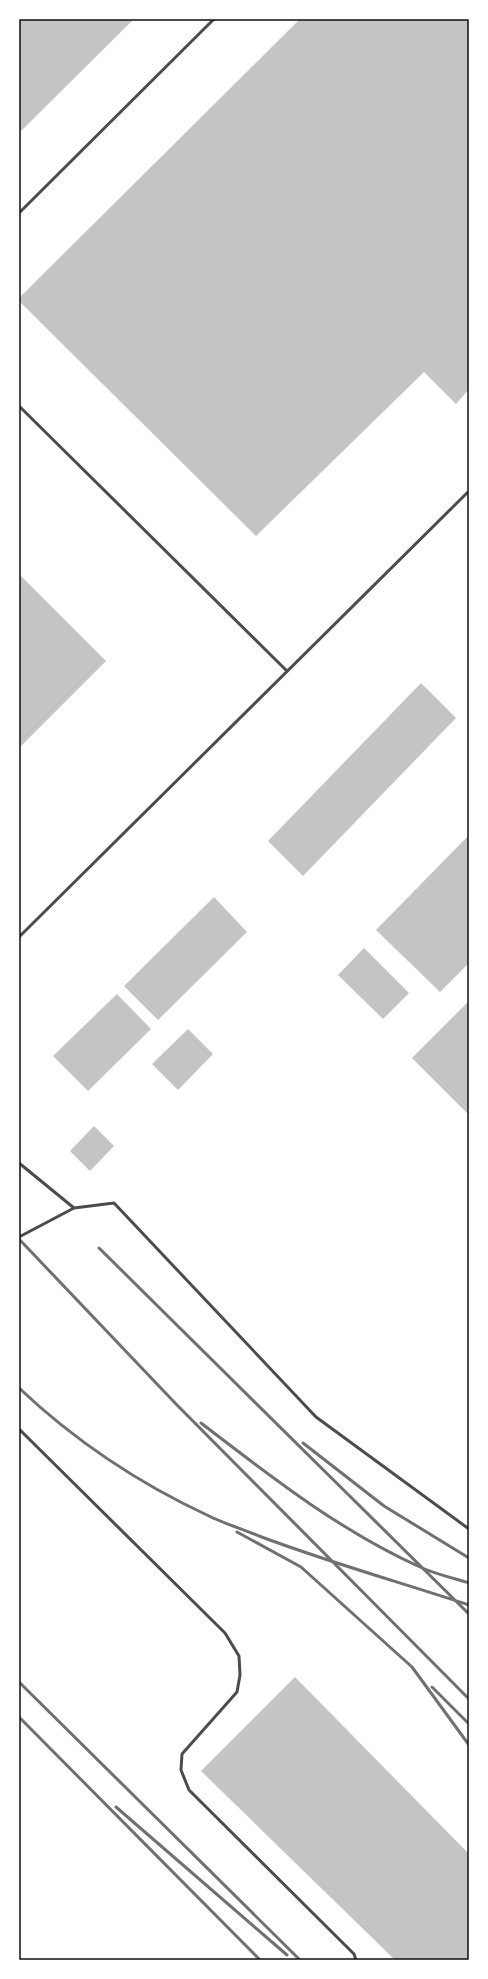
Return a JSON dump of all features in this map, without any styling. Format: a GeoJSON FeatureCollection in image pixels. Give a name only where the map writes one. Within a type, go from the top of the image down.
{"type":"FeatureCollection","features":[{"type":"Feature","properties":{"kind":"lane"},"geometry":{"type":"LineString","coordinates":[[19,213],[214,19]]}},
{"type":"Feature","properties":{"kind":"lane"},"geometry":{"type":"LineString","coordinates":[[19,406],[287,671]]}},
{"type":"Feature","properties":{"kind":"lane"},"geometry":{"type":"LineString","coordinates":[[19,937],[469,491]]}},
{"type":"Feature","properties":{"kind":"lane"},"geometry":{"type":"LineString","coordinates":[[19,1163],[74,1208]]}},
{"type":"Feature","properties":{"kind":"lane"},"geometry":{"type":"LineString","coordinates":[[19,1237],[74,1208],[114,1203],[316,1417],[469,1530]]}},
{"type":"Feature","properties":{"kind":"lane"},"geometry":{"type":"LineString","coordinates":[[19,1429],[225,1633],[239,1656],[240,1675],[237,1692],[182,1754],[181,1770],[188,1790],[354,1954],[356,1960]]}},
{"type":"Feature","properties":{"kind":"building"},"geometry":{"type":"Polygon","coordinates":[[[19,19],[134,19],[19,133],[19,19]]]}},
{"type":"Feature","properties":{"kind":"building"},"geometry":{"type":"Polygon","coordinates":[[[300,19],[469,19],[469,389],[456,404],[424,372],[256,536],[19,301],[19,298],[300,19]]]}},
{"type":"Feature","properties":{"kind":"building"},"geometry":{"type":"Polygon","coordinates":[[[19,574],[106,661],[19,748],[19,574]]]}},
{"type":"Feature","properties":{"kind":"building"},"geometry":{"type":"Polygon","coordinates":[[[421,683],[456,718],[303,876],[268,841],[421,683]]]}},
{"type":"Feature","properties":{"kind":"building"},"geometry":{"type":"Polygon","coordinates":[[[469,835],[469,963],[440,992],[376,930],[469,835]]]}},
{"type":"Feature","properties":{"kind":"building"},"geometry":{"type":"Polygon","coordinates":[[[214,897],[247,932],[158,1020],[124,986],[214,897]]]}},
{"type":"Feature","properties":{"kind":"building"},"geometry":{"type":"Polygon","coordinates":[[[364,948],[409,993],[383,1019],[338,975],[364,948]]]}},
{"type":"Feature","properties":{"kind":"building"},"geometry":{"type":"Polygon","coordinates":[[[117,994],[151,1029],[88,1091],[53,1056],[117,994]]]}},
{"type":"Feature","properties":{"kind":"building"},"geometry":{"type":"Polygon","coordinates":[[[469,1001],[469,1115],[412,1058],[469,1001]]]}},
{"type":"Feature","properties":{"kind":"building"},"geometry":{"type":"Polygon","coordinates":[[[188,1029],[213,1054],[178,1090],[152,1064],[188,1029]]]}},
{"type":"Feature","properties":{"kind":"building"},"geometry":{"type":"Polygon","coordinates":[[[94,1126],[114,1146],[90,1171],[70,1151],[94,1126]]]}},
{"type":"Feature","properties":{"kind":"building"},"geometry":{"type":"Polygon","coordinates":[[[295,1677],[469,1854],[469,1960],[395,1960],[201,1771],[295,1677]]]}},
{"type":"Feature","properties":{"kind":"railway"},"geometry":{"type":"LineString","coordinates":[[19,1239],[176,1404],[469,1699]]}},
{"type":"Feature","properties":{"kind":"railway"},"geometry":{"type":"LineString","coordinates":[[99,1248],[469,1614]]}},
{"type":"Feature","properties":{"kind":"railway"},"geometry":{"type":"LineString","coordinates":[[19,1388],[62,1425],[109,1460],[158,1490],[221,1522],[311,1555],[469,1605]]}},
{"type":"Feature","properties":{"kind":"railway"},"geometry":{"type":"LineString","coordinates":[[201,1423],[306,1501],[362,1537],[390,1553],[426,1569],[469,1583]]}},
{"type":"Feature","properties":{"kind":"railway"},"geometry":{"type":"LineString","coordinates":[[303,1443],[384,1506],[469,1558]]}},
{"type":"Feature","properties":{"kind":"railway"},"geometry":{"type":"LineString","coordinates":[[237,1532],[301,1567],[412,1667],[469,1745]]}},
{"type":"Feature","properties":{"kind":"railway"},"geometry":{"type":"LineString","coordinates":[[19,1682],[300,1960]]}},
{"type":"Feature","properties":{"kind":"railway"},"geometry":{"type":"LineString","coordinates":[[432,1687],[469,1724]]}},
{"type":"Feature","properties":{"kind":"railway"},"geometry":{"type":"LineString","coordinates":[[19,1717],[260,1960]]}},
{"type":"Feature","properties":{"kind":"railway"},"geometry":{"type":"LineString","coordinates":[[116,1807],[287,1955]]}}]}
